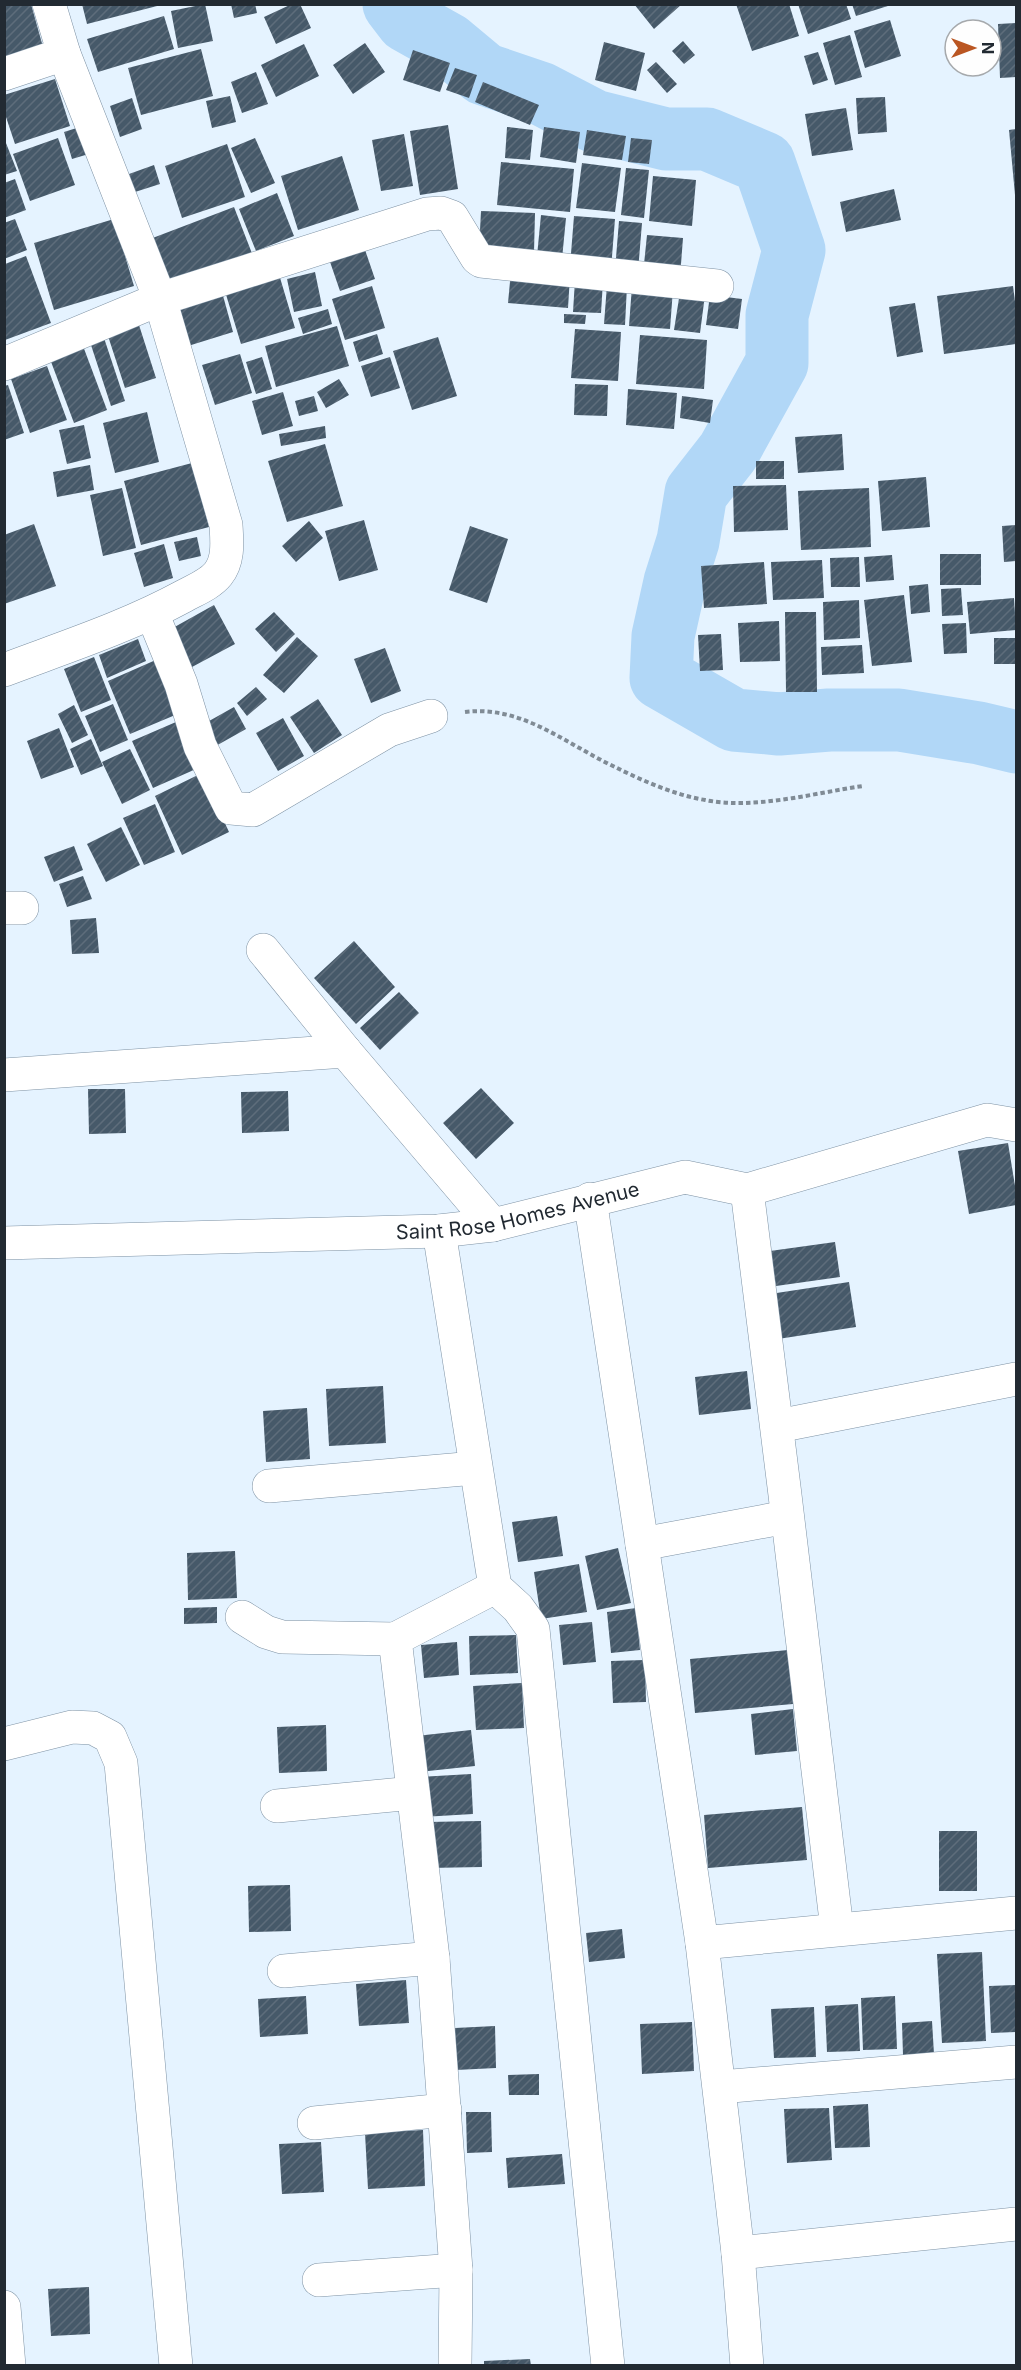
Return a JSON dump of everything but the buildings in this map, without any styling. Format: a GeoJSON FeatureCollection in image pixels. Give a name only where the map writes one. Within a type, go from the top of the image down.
{"type":"FeatureCollection","features":[{"type":"Feature","properties":{"kind":"street"},"geometry":{"type":"LineString","coordinates":[[4,670],[152,613],[207,584],[218,574],[226,560],[226,525],[160,299],[64,54],[50,4]]}},
{"type":"Feature","properties":{"kind":"street"},"geometry":{"type":"LineString","coordinates":[[4,74],[64,54]]}},
{"type":"Feature","properties":{"kind":"street"},"geometry":{"type":"LineString","coordinates":[[4,364],[160,299],[427,214],[441,213],[452,217],[481,261],[717,286]]}},
{"type":"Feature","properties":{"kind":"street"},"geometry":{"type":"LineString","coordinates":[[152,613],[181,684],[200,746],[231,808],[253,810],[389,730],[431,716]]}},
{"type":"Feature","properties":{"kind":"street"},"geometry":{"type":"LineString","coordinates":[[263,950],[345,1051],[493,1225]]}},
{"type":"Feature","properties":{"kind":"street"},"geometry":{"type":"LineString","coordinates":[[4,1075],[345,1051]]}},
{"type":"Feature","properties":{"kind":"street","name":"Saint Rose Homes Avenue"},"geometry":{"type":"LineString","coordinates":[[4,1243],[439,1231],[493,1225],[685,1177],[747,1190],[987,1120],[1017,1125]]}},
{"type":"Feature","properties":{"kind":"street"},"geometry":{"type":"LineString","coordinates":[[747,1190],[778,1426],[837,1929]]}},
{"type":"Feature","properties":{"kind":"street"},"geometry":{"type":"LineString","coordinates":[[590,1199],[702,1942],[738,2253],[747,2366]]}},
{"type":"Feature","properties":{"kind":"street"},"geometry":{"type":"LineString","coordinates":[[439,1231],[495,1587],[518,1608],[533,1629],[608,2366]]}},
{"type":"Feature","properties":{"kind":"street"},"geometry":{"type":"LineString","coordinates":[[778,1426],[1017,1379]]}},
{"type":"Feature","properties":{"kind":"street"},"geometry":{"type":"LineString","coordinates":[[269,1486],[475,1468]]}},
{"type":"Feature","properties":{"kind":"street"},"geometry":{"type":"LineString","coordinates":[[642,1544],[787,1516]]}},
{"type":"Feature","properties":{"kind":"street"},"geometry":{"type":"LineString","coordinates":[[243,1617],[266,1632],[282,1637],[395,1639],[495,1587]]}},
{"type":"Feature","properties":{"kind":"street"},"geometry":{"type":"LineString","coordinates":[[395,1639],[433,1958],[456,2270],[455,2366]]}},
{"type":"Feature","properties":{"kind":"street"},"geometry":{"type":"LineString","coordinates":[[4,1744],[72,1727],[93,1728],[110,1737],[121,1763],[176,2366]]}},
{"type":"Feature","properties":{"kind":"street"},"geometry":{"type":"LineString","coordinates":[[277,1806],[413,1793]]}},
{"type":"Feature","properties":{"kind":"street"},"geometry":{"type":"LineString","coordinates":[[702,1942],[1017,1913]]}},
{"type":"Feature","properties":{"kind":"street"},"geometry":{"type":"LineString","coordinates":[[284,1971],[433,1958]]}},
{"type":"Feature","properties":{"kind":"street"},"geometry":{"type":"LineString","coordinates":[[720,2087],[1017,2062]]}},
{"type":"Feature","properties":{"kind":"street"},"geometry":{"type":"LineString","coordinates":[[314,2124],[445,2110]]}},
{"type":"Feature","properties":{"kind":"street"},"geometry":{"type":"LineString","coordinates":[[738,2253],[1017,2224]]}},
{"type":"Feature","properties":{"kind":"street"},"geometry":{"type":"LineString","coordinates":[[319,2280],[456,2270]]}},
{"type":"Feature","properties":{"kind":"street"},"geometry":{"type":"LineString","coordinates":[[4,2307],[9,2366]]}},
{"type":"Feature","properties":{"kind":"path"},"geometry":{"type":"LineString","coordinates":[[431,716],[484,710],[512,714],[558,735],[615,767],[669,790],[706,801],[745,803],[863,786]]}},
{"type":"Feature","properties":{"kind":"waterway"},"geometry":{"type":"LineString","coordinates":[[394,4],[407,21],[448,44],[484,74],[540,93],[594,121],[666,139],[707,139],[764,163],[794,250],[777,315],[777,363],[728,452],[696,493],[688,541],[675,582],[663,636],[661,678],[734,720],[779,724],[829,720],[899,720],[979,733],[1016,742]]}}]}
